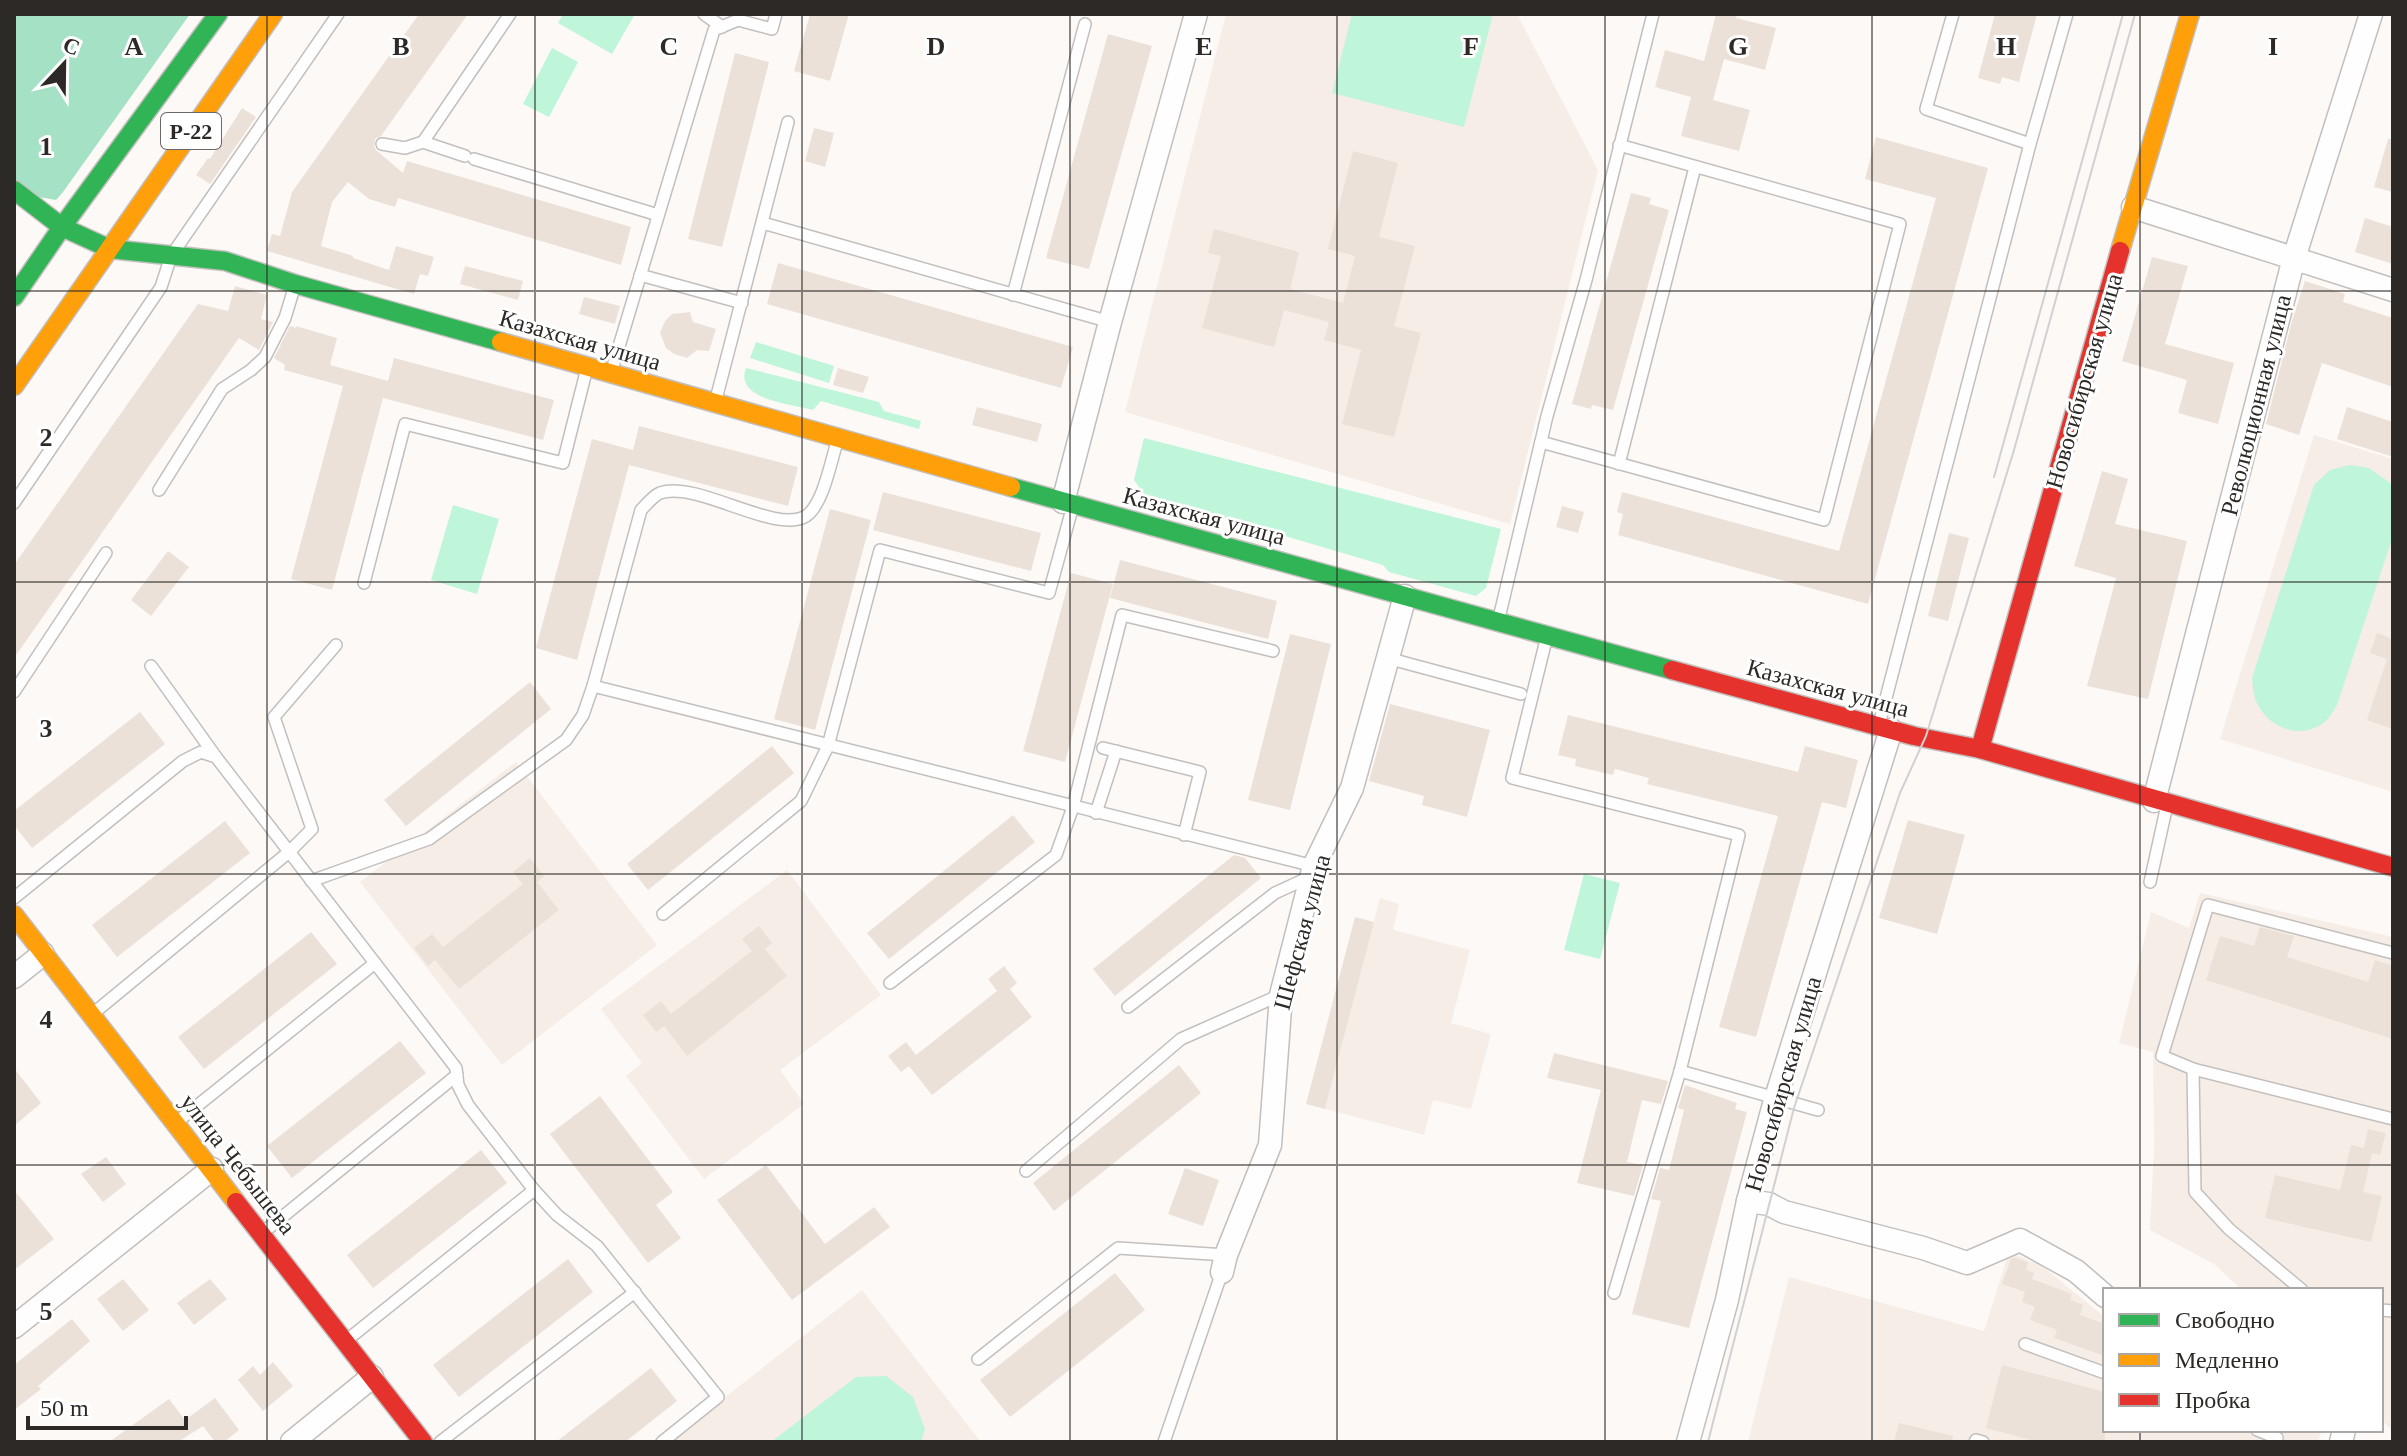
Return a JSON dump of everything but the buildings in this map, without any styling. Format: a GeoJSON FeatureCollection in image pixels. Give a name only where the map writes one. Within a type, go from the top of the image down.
{"type":"FeatureCollection","features":[{"type":"Feature","properties":{"kind":"main road","name":"Р-22"},"geometry":{"type":"LineString","coordinates":[[14,297],[218,14]]}},
{"type":"Feature","properties":{"kind":"main road","name":"Р-22"},"geometry":{"type":"LineString","coordinates":[[14,386],[273,14]]}},
{"type":"Feature","properties":{"kind":"main road","name":"Новосибирская улица"},"geometry":{"type":"LineString","coordinates":[[1980,749],[2190,14]]}},
{"type":"Feature","properties":{"kind":"main road","name":"Казахская улица"},"geometry":{"type":"LineString","coordinates":[[14,190],[62,227],[110,249],[225,261],[295,284],[1068,504],[1885,728],[1980,749],[2393,867]]}},
{"type":"Feature","properties":{"kind":"main road","name":"улица Чебышева"},"geometry":{"type":"LineString","coordinates":[[14,915],[423,1442]]}},
{"type":"Feature","properties":{"kind":"street"},"geometry":{"type":"LineString","coordinates":[[1068,504],[1110,322],[1196,14]]}},
{"type":"Feature","properties":{"kind":"street","name":"Революционная улица"},"geometry":{"type":"LineString","coordinates":[[2161,802],[2294,258],[2371,14]]}},
{"type":"Feature","properties":{"kind":"street"},"geometry":{"type":"LineString","coordinates":[[2133,207],[2393,290]]}},
{"type":"Feature","properties":{"kind":"street","name":"Шефская улица"},"geometry":{"type":"LineString","coordinates":[[1224,1263],[1270,1145],[1281,995],[1314,871],[1352,788],[1405,596]]}},
{"type":"Feature","properties":{"kind":"street","name":"Новосибирская улица"},"geometry":{"type":"LineString","coordinates":[[1688,1442],[1727,1300],[1748,1201],[1885,728]]}},
{"type":"Feature","properties":{"kind":"street"},"geometry":{"type":"LineString","coordinates":[[14,977],[43,954]]}},
{"type":"Feature","properties":{"kind":"street"},"geometry":{"type":"LineString","coordinates":[[14,1327],[212,1169]]}},
{"type":"Feature","properties":{"kind":"street"},"geometry":{"type":"LineString","coordinates":[[1748,1201],[1769,1204],[1784,1212],[1923,1248],[1967,1263],[2020,1240],[2076,1271],[2103,1294]]}},
{"type":"Feature","properties":{"kind":"street"},"geometry":{"type":"LineString","coordinates":[[292,1442],[372,1377]]}},
{"type":"Feature","properties":{"kind":"lane"},"geometry":{"type":"LineString","coordinates":[[14,503],[161,287],[171,256],[338,14]]}},
{"type":"Feature","properties":{"kind":"lane"},"geometry":{"type":"LineString","coordinates":[[423,142],[510,14]]}},
{"type":"Feature","properties":{"kind":"lane"},"geometry":{"type":"LineString","coordinates":[[704,14],[722,27]]}},
{"type":"Feature","properties":{"kind":"lane"},"geometry":{"type":"LineString","coordinates":[[611,374],[714,30],[738,20],[772,29],[776,14]]}},
{"type":"Feature","properties":{"kind":"lane"},"geometry":{"type":"LineString","coordinates":[[1498,622],[1541,442],[1586,280],[1653,14]]}},
{"type":"Feature","properties":{"kind":"lane"},"geometry":{"type":"LineString","coordinates":[[1953,14],[1926,109],[2030,144]]}},
{"type":"Feature","properties":{"kind":"lane"},"geometry":{"type":"LineString","coordinates":[[1885,728],[2030,144],[2067,14]]}},
{"type":"Feature","properties":{"kind":"lane"},"geometry":{"type":"LineString","coordinates":[[1013,295],[1085,24]]}},
{"type":"Feature","properties":{"kind":"lane"},"geometry":{"type":"LineString","coordinates":[[715,403],[788,122]]}},
{"type":"Feature","properties":{"kind":"lane"},"geometry":{"type":"LineString","coordinates":[[382,144],[405,148],[423,142],[658,215]]}},
{"type":"Feature","properties":{"kind":"lane"},"geometry":{"type":"LineString","coordinates":[[1541,442],[1824,520],[1836,475],[1900,224],[1619,145]]}},
{"type":"Feature","properties":{"kind":"lane"},"geometry":{"type":"LineString","coordinates":[[1619,464],[1695,167]]}},
{"type":"Feature","properties":{"kind":"lane"},"geometry":{"type":"LineString","coordinates":[[763,223],[1110,322]]}},
{"type":"Feature","properties":{"kind":"lane"},"geometry":{"type":"LineString","coordinates":[[640,275],[742,303]]}},
{"type":"Feature","properties":{"kind":"lane"},"geometry":{"type":"LineString","coordinates":[[159,490],[222,389],[265,357],[285,318],[295,284]]}},
{"type":"Feature","properties":{"kind":"lane"},"geometry":{"type":"LineString","coordinates":[[364,583],[405,424],[563,463],[587,367]]}},
{"type":"Feature","properties":{"kind":"lane"},"geometry":{"type":"LineString","coordinates":[[311,881],[429,839],[566,740],[583,715],[593,686],[641,510],[658,494],[680,491],[787,521],[806,516],[818,500],[838,438]]}},
{"type":"Feature","properties":{"kind":"lane"},"geometry":{"type":"LineString","coordinates":[[663,914],[801,801],[828,746],[880,550],[1049,593],[1068,504]]}},
{"type":"Feature","properties":{"kind":"lane"},"geometry":{"type":"LineString","coordinates":[[14,692],[106,553]]}},
{"type":"Feature","properties":{"kind":"lane"},"geometry":{"type":"LineString","coordinates":[[890,983],[1056,855],[1073,807],[1122,615],[1273,651]]}},
{"type":"Feature","properties":{"kind":"lane"},"geometry":{"type":"LineString","coordinates":[[1547,635],[1512,778],[1739,835],[1680,1071],[1614,1293]]}},
{"type":"Feature","properties":{"kind":"lane"},"geometry":{"type":"LineString","coordinates":[[91,1015],[289,852],[312,829],[274,717],[336,645]]}},
{"type":"Feature","properties":{"kind":"lane"},"geometry":{"type":"LineString","coordinates":[[1387,658],[1521,694]]}},
{"type":"Feature","properties":{"kind":"lane"},"geometry":{"type":"LineString","coordinates":[[151,666],[216,757],[456,1068],[458,1085],[468,1105],[534,1190],[557,1215],[597,1246],[718,1397],[662,1442]]}},
{"type":"Feature","properties":{"kind":"lane"},"geometry":{"type":"LineString","coordinates":[[593,686],[1184,835],[1314,871]]}},
{"type":"Feature","properties":{"kind":"lane"},"geometry":{"type":"LineString","coordinates":[[1103,748],[1200,772],[1184,835]]}},
{"type":"Feature","properties":{"kind":"lane"},"geometry":{"type":"LineString","coordinates":[[1096,813],[1116,751]]}},
{"type":"Feature","properties":{"kind":"lane"},"geometry":{"type":"LineString","coordinates":[[14,898],[183,761],[201,752],[216,757]]}},
{"type":"Feature","properties":{"kind":"lane"},"geometry":{"type":"LineString","coordinates":[[2150,882],[2161,802]]}},
{"type":"Feature","properties":{"kind":"lane"},"geometry":{"type":"LineString","coordinates":[[1128,1007],[1275,893],[1314,871]]}},
{"type":"Feature","properties":{"kind":"lane"},"geometry":{"type":"LineString","coordinates":[[2393,953],[2208,905],[2162,1056],[2193,1069],[2393,1119]]}},
{"type":"Feature","properties":{"kind":"lane"},"geometry":{"type":"LineString","coordinates":[[176,1123],[375,963]]}},
{"type":"Feature","properties":{"kind":"lane"},"geometry":{"type":"LineString","coordinates":[[1026,1171],[1181,1039],[1281,995]]}},
{"type":"Feature","properties":{"kind":"lane"},"geometry":{"type":"LineString","coordinates":[[2193,1069],[2195,1192],[2229,1229],[2300,1288]]}},
{"type":"Feature","properties":{"kind":"lane"},"geometry":{"type":"LineString","coordinates":[[1680,1071],[1818,1110]]}},
{"type":"Feature","properties":{"kind":"lane"},"geometry":{"type":"LineString","coordinates":[[262,1234],[457,1075]]}},
{"type":"Feature","properties":{"kind":"lane"},"geometry":{"type":"LineString","coordinates":[[345,1342],[534,1190]]}},
{"type":"Feature","properties":{"kind":"lane"},"geometry":{"type":"LineString","coordinates":[[978,1359],[1118,1248],[1224,1263],[1164,1442]]}},
{"type":"Feature","properties":{"kind":"lane"},"geometry":{"type":"LineString","coordinates":[[440,1442],[635,1292]]}},
{"type":"Feature","properties":{"kind":"lane"},"geometry":{"type":"LineString","coordinates":[[2025,1344],[2103,1372]]}},
{"type":"Feature","properties":{"kind":"lane"},"geometry":{"type":"LineString","coordinates":[[2262,1432],[2277,1438],[2276,1442]]}},
{"type":"Feature","properties":{"kind":"lane"},"geometry":{"type":"LineString","coordinates":[[1975,1442],[1983,1442]]}},
{"type":"Feature","properties":{"kind":"shaded area"},"geometry":{"type":"Polygon","coordinates":[[[1226,14],[1517,14],[1598,170],[1510,524],[1125,412],[1226,14]]]}},
{"type":"Feature","properties":{"kind":"shaded area"},"geometry":{"type":"Polygon","coordinates":[[[2314,435],[2393,459],[2393,792],[2220,739],[2314,435]]]}},
{"type":"Feature","properties":{"kind":"shaded area"},"geometry":{"type":"Polygon","coordinates":[[[516,762],[657,945],[502,1065],[360,882],[516,762]]]}},
{"type":"Feature","properties":{"kind":"shaded area"},"geometry":{"type":"Polygon","coordinates":[[[787,870],[881,995],[780,1070],[804,1104],[704,1179],[626,1076],[642,1063],[601,1009],[787,870]]]}},
{"type":"Feature","properties":{"kind":"shaded area"},"geometry":{"type":"Polygon","coordinates":[[[2200,893],[2393,937],[2393,1431],[2383,1422],[2383,1288],[2240,1288],[2214,1264],[2150,1230],[2154,1146],[2153,1052],[2119,1043],[2151,912],[2189,928],[2200,893]]]}},
{"type":"Feature","properties":{"kind":"shaded area"},"geometry":{"type":"Polygon","coordinates":[[[1380,898],[1399,904],[1393,930],[1470,950],[1451,1023],[1491,1034],[1471,1109],[1433,1100],[1424,1135],[1325,1109],[1380,898]]]}},
{"type":"Feature","properties":{"kind":"shaded area"},"geometry":{"type":"Polygon","coordinates":[[[2009,1252],[2042,1266],[2103,1315],[2103,1432],[2321,1432],[2318,1442],[1748,1442],[1789,1277],[1984,1331],[2009,1252]]]}},
{"type":"Feature","properties":{"kind":"shaded area"},"geometry":{"type":"Polygon","coordinates":[[[862,1290],[981,1442],[668,1442],[862,1290]]]}},
{"type":"Feature","properties":{"kind":"green space"},"geometry":{"type":"Polygon","coordinates":[[[14,14],[190,14],[56,200],[33,196],[14,182],[14,14]]]}},
{"type":"Feature","properties":{"kind":"green space"},"geometry":{"type":"Polygon","coordinates":[[[563,14],[635,14],[612,54],[558,23],[563,14]]]}},
{"type":"Feature","properties":{"kind":"green space"},"geometry":{"type":"Polygon","coordinates":[[[1352,14],[1493,14],[1464,127],[1332,93],[1352,14]]]}},
{"type":"Feature","properties":{"kind":"green space"},"geometry":{"type":"Polygon","coordinates":[[[552,48],[578,62],[549,117],[523,104],[552,48]]]}},
{"type":"Feature","properties":{"kind":"green space"},"geometry":{"type":"Polygon","coordinates":[[[756,342],[834,366],[829,383],[750,358],[756,342]]]}},
{"type":"Feature","properties":{"kind":"green space"},"geometry":{"type":"Polygon","coordinates":[[[746,368],[879,402],[884,411],[921,421],[919,429],[821,401],[813,410],[767,399],[748,387],[746,368]]]}},
{"type":"Feature","properties":{"kind":"green space"},"geometry":{"type":"Polygon","coordinates":[[[1144,438],[1501,529],[1486,588],[1476,596],[1389,572],[1383,565],[1144,494],[1134,480],[1144,438]]]}},
{"type":"Feature","properties":{"kind":"green space"},"geometry":{"type":"Polygon","coordinates":[[[2350,465],[2369,468],[2393,485],[2393,536],[2337,705],[2326,721],[2317,727],[2297,731],[2287,729],[2269,720],[2262,712],[2255,697],[2252,678],[2314,485],[2330,470],[2350,465]]]}},
{"type":"Feature","properties":{"kind":"green space"},"geometry":{"type":"Polygon","coordinates":[[[453,505],[499,519],[477,594],[431,580],[453,505]]]}},
{"type":"Feature","properties":{"kind":"green space"},"geometry":{"type":"Polygon","coordinates":[[[1584,874],[1620,883],[1600,959],[1564,950],[1584,874]]]}},
{"type":"Feature","properties":{"kind":"green space"},"geometry":{"type":"Polygon","coordinates":[[[886,1376],[913,1397],[925,1429],[921,1442],[771,1442],[856,1377],[886,1376]]]}},
{"type":"Feature","properties":{"kind":"tram line"},"geometry":{"type":"LineString","coordinates":[[1994,477],[2123,14]]}},
{"type":"Feature","properties":{"kind":"tram line"},"geometry":{"type":"LineString","coordinates":[[1708,1442],[1794,1108],[1900,793],[1926,736],[2014,450],[2135,14]]}},
{"type":"Feature","properties":{"kind":"traffic: fast"},"geometry":{"type":"LineString","coordinates":[[14,297],[218,14]]}},
{"type":"Feature","properties":{"kind":"traffic: fast"},"geometry":{"type":"LineString","coordinates":[[14,190],[62,227],[110,249],[225,261],[501,342]]}},
{"type":"Feature","properties":{"kind":"traffic: fast"},"geometry":{"type":"LineString","coordinates":[[1011,487],[1672,670]]}},
{"type":"Feature","properties":{"kind":"traffic: slow"},"geometry":{"type":"LineString","coordinates":[[14,386],[273,14]]}},
{"type":"Feature","properties":{"kind":"traffic: slow"},"geometry":{"type":"LineString","coordinates":[[2120,251],[2190,14]]}},
{"type":"Feature","properties":{"kind":"traffic: slow"},"geometry":{"type":"LineString","coordinates":[[501,342],[1011,487]]}},
{"type":"Feature","properties":{"kind":"traffic: slow"},"geometry":{"type":"LineString","coordinates":[[14,915],[236,1202]]}},
{"type":"Feature","properties":{"kind":"traffic: jam"},"geometry":{"type":"LineString","coordinates":[[1980,749],[2120,251]]}},
{"type":"Feature","properties":{"kind":"traffic: jam"},"geometry":{"type":"LineString","coordinates":[[1672,670],[1914,736],[1980,749],[2393,867]]}},
{"type":"Feature","properties":{"kind":"traffic: jam"},"geometry":{"type":"LineString","coordinates":[[236,1202],[423,1442]]}}]}
